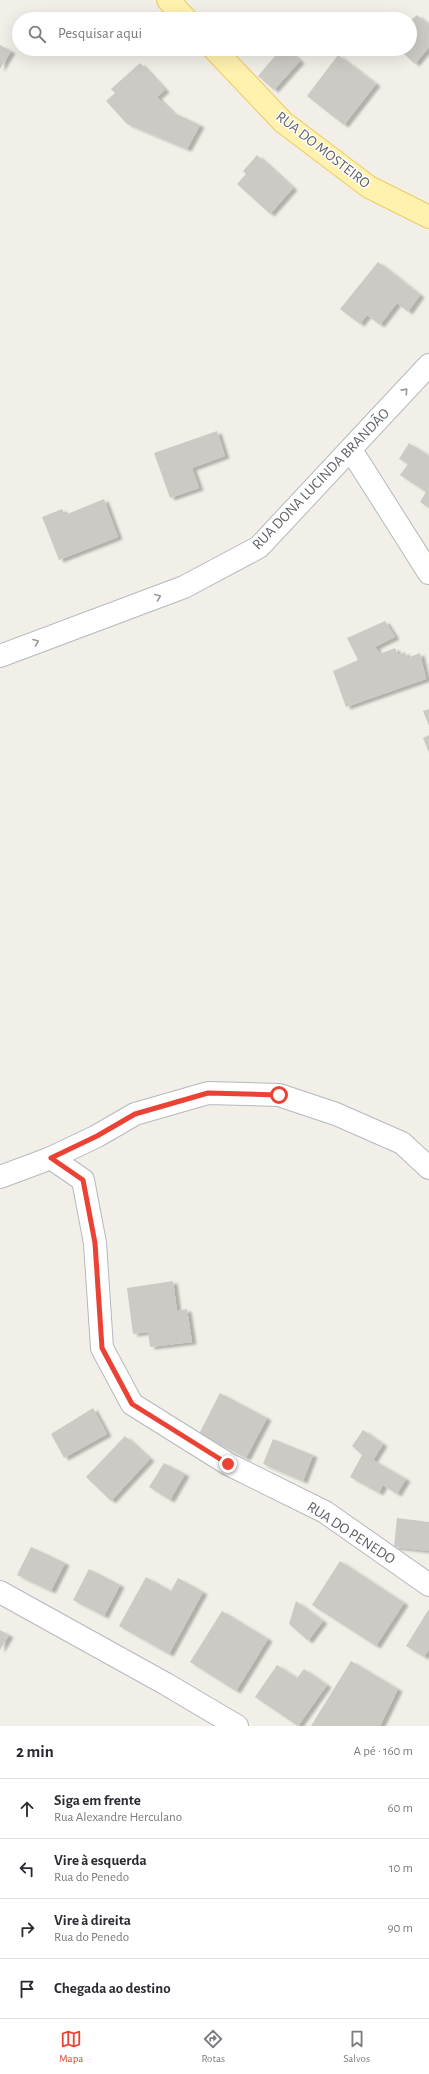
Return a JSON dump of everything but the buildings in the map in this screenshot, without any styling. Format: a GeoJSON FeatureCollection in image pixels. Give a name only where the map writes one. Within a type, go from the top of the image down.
{"type":"FeatureCollection","features":[{"type":"Feature","properties":{"kind":"main road"},"geometry":{"type":"LineString","coordinates":[[168,0],[179,12]]}},
{"type":"Feature","properties":{"kind":"main road","name":"RUA DO MOSTEIRO"},"geometry":{"type":"LineString","coordinates":[[221,56],[283,122],[369,188],[429,217]]}},
{"type":"Feature","properties":{"kind":"street","name":"RUA DONA LUCINDA BRANDÃO"},"geometry":{"type":"LineString","coordinates":[[0,656],[184,587],[258,548],[429,365]]}},
{"type":"Feature","properties":{"kind":"street"},"geometry":{"type":"LineString","coordinates":[[351,450],[429,573]]}},
{"type":"Feature","properties":{"kind":"street"},"geometry":{"type":"LineString","coordinates":[[0,1177],[51,1158],[97,1136],[135,1114],[208,1093],[279,1095],[336,1114],[402,1143],[429,1168]]}},
{"type":"Feature","properties":{"kind":"street","name":"RUA DO PENEDO"},"geometry":{"type":"LineString","coordinates":[[51,1158],[83,1180],[95,1243],[102,1348],[132,1404],[228,1464],[325,1512],[429,1585]]}},
{"type":"Feature","properties":{"kind":"street"},"geometry":{"type":"LineString","coordinates":[[0,1592],[166,1684],[237,1726]]}},
{"type":"Feature","properties":{"kind":"route"},"geometry":{"type":"LineString","coordinates":[[228,1464],[132,1404],[102,1348],[95,1243],[83,1180],[51,1158],[97,1136],[135,1114],[208,1093],[279,1095]]}}]}
